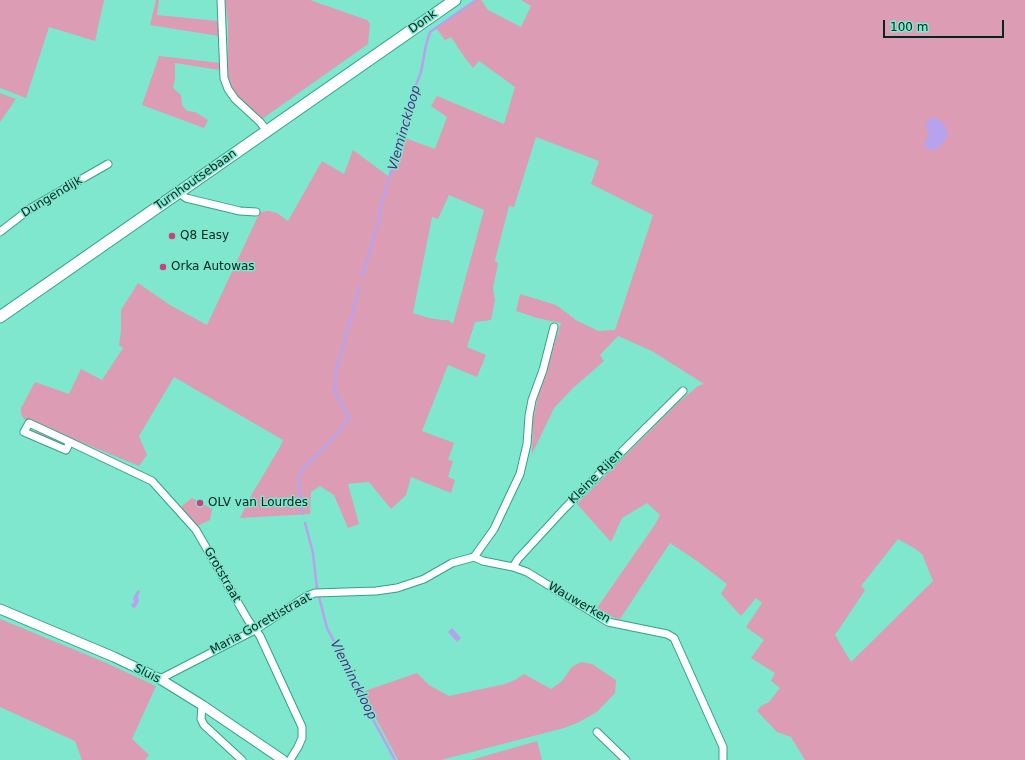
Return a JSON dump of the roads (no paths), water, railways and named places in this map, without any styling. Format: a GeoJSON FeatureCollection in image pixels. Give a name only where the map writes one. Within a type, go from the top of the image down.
{"type":"FeatureCollection","features":[{"type":"Feature","properties":{"kind":"main road","name":"Donk"},"geometry":{"type":"LineString","coordinates":[[392,44],[455,0]]}},
{"type":"Feature","properties":{"kind":"main road","name":"Turnhoutsebaan"},"geometry":{"type":"LineString","coordinates":[[0,316],[392,44]]}},
{"type":"Feature","properties":{"kind":"street"},"geometry":{"type":"LineString","coordinates":[[221,0],[224,78],[235,98],[260,122],[267,131]]}},
{"type":"Feature","properties":{"kind":"street","name":"Dungendijk"},"geometry":{"type":"LineString","coordinates":[[0,232],[31,208],[108,164]]}},
{"type":"Feature","properties":{"kind":"street"},"geometry":{"type":"LineString","coordinates":[[179,193],[186,198],[240,211],[256,212]]}},
{"type":"Feature","properties":{"kind":"street"},"geometry":{"type":"LineString","coordinates":[[474,557],[494,529],[520,474],[527,444],[532,400],[543,370],[554,327]]}},
{"type":"Feature","properties":{"kind":"street","name":"Kleine Rijen"},"geometry":{"type":"LineString","coordinates":[[513,567],[518,559],[565,508],[684,391]]}},
{"type":"Feature","properties":{"kind":"street","name":"Grotstraat"},"geometry":{"type":"LineString","coordinates":[[70,442],[66,450],[24,432],[28,423],[70,442],[152,481],[196,530],[266,650],[302,727],[302,738],[290,760]]}},
{"type":"Feature","properties":{"kind":"street","name":"Wauwerken"},"geometry":{"type":"LineString","coordinates":[[474,557],[483,561],[513,567],[527,572],[608,622],[668,634],[674,638],[723,747],[723,760]]}},
{"type":"Feature","properties":{"kind":"street","name":"Maria Gorettistraat"},"geometry":{"type":"LineString","coordinates":[[160,679],[255,630],[307,596],[315,593],[376,591],[397,588],[424,579],[452,562],[474,557]]}},
{"type":"Feature","properties":{"kind":"street","name":"Sluis"},"geometry":{"type":"LineString","coordinates":[[0,609],[114,657],[160,679],[202,705],[283,760]]}},
{"type":"Feature","properties":{"kind":"street"},"geometry":{"type":"LineString","coordinates":[[202,705],[201,719],[204,725],[242,760]]}},
{"type":"Feature","properties":{"kind":"street"},"geometry":{"type":"LineString","coordinates":[[597,732],[626,760]]}},
{"type":"Feature","properties":{"kind":"waterway","name":"Vleminckloop"},"geometry":{"type":"LineString","coordinates":[[362,276],[380,216],[380,208],[414,99],[416,85],[421,72],[430,32],[476,0]]}},
{"type":"Feature","properties":{"kind":"waterway","name":"Vleminckloop"},"geometry":{"type":"LineString","coordinates":[[303,514],[298,477],[305,466],[321,451],[348,421],[346,411],[335,392],[336,369],[346,338],[346,330],[352,317],[359,286]]}},
{"type":"Feature","properties":{"kind":"waterway","name":"Vleminckloop"},"geometry":{"type":"LineString","coordinates":[[305,523],[313,553],[317,589]]}},
{"type":"Feature","properties":{"kind":"waterway","name":"Vleminckloop"},"geometry":{"type":"LineString","coordinates":[[319,597],[327,628],[348,668],[355,686],[395,760]]}},
{"type":"Feature","properties":{"kind":"place","name":"Q8 Easy"},"geometry":{"type":"Point","coordinates":[172,236]}},
{"type":"Feature","properties":{"kind":"place","name":"Orka Autowas"},"geometry":{"type":"Point","coordinates":[163,267]}},
{"type":"Feature","properties":{"kind":"place","name":"OLV van Lourdes"},"geometry":{"type":"Point","coordinates":[200,503]}}]}
